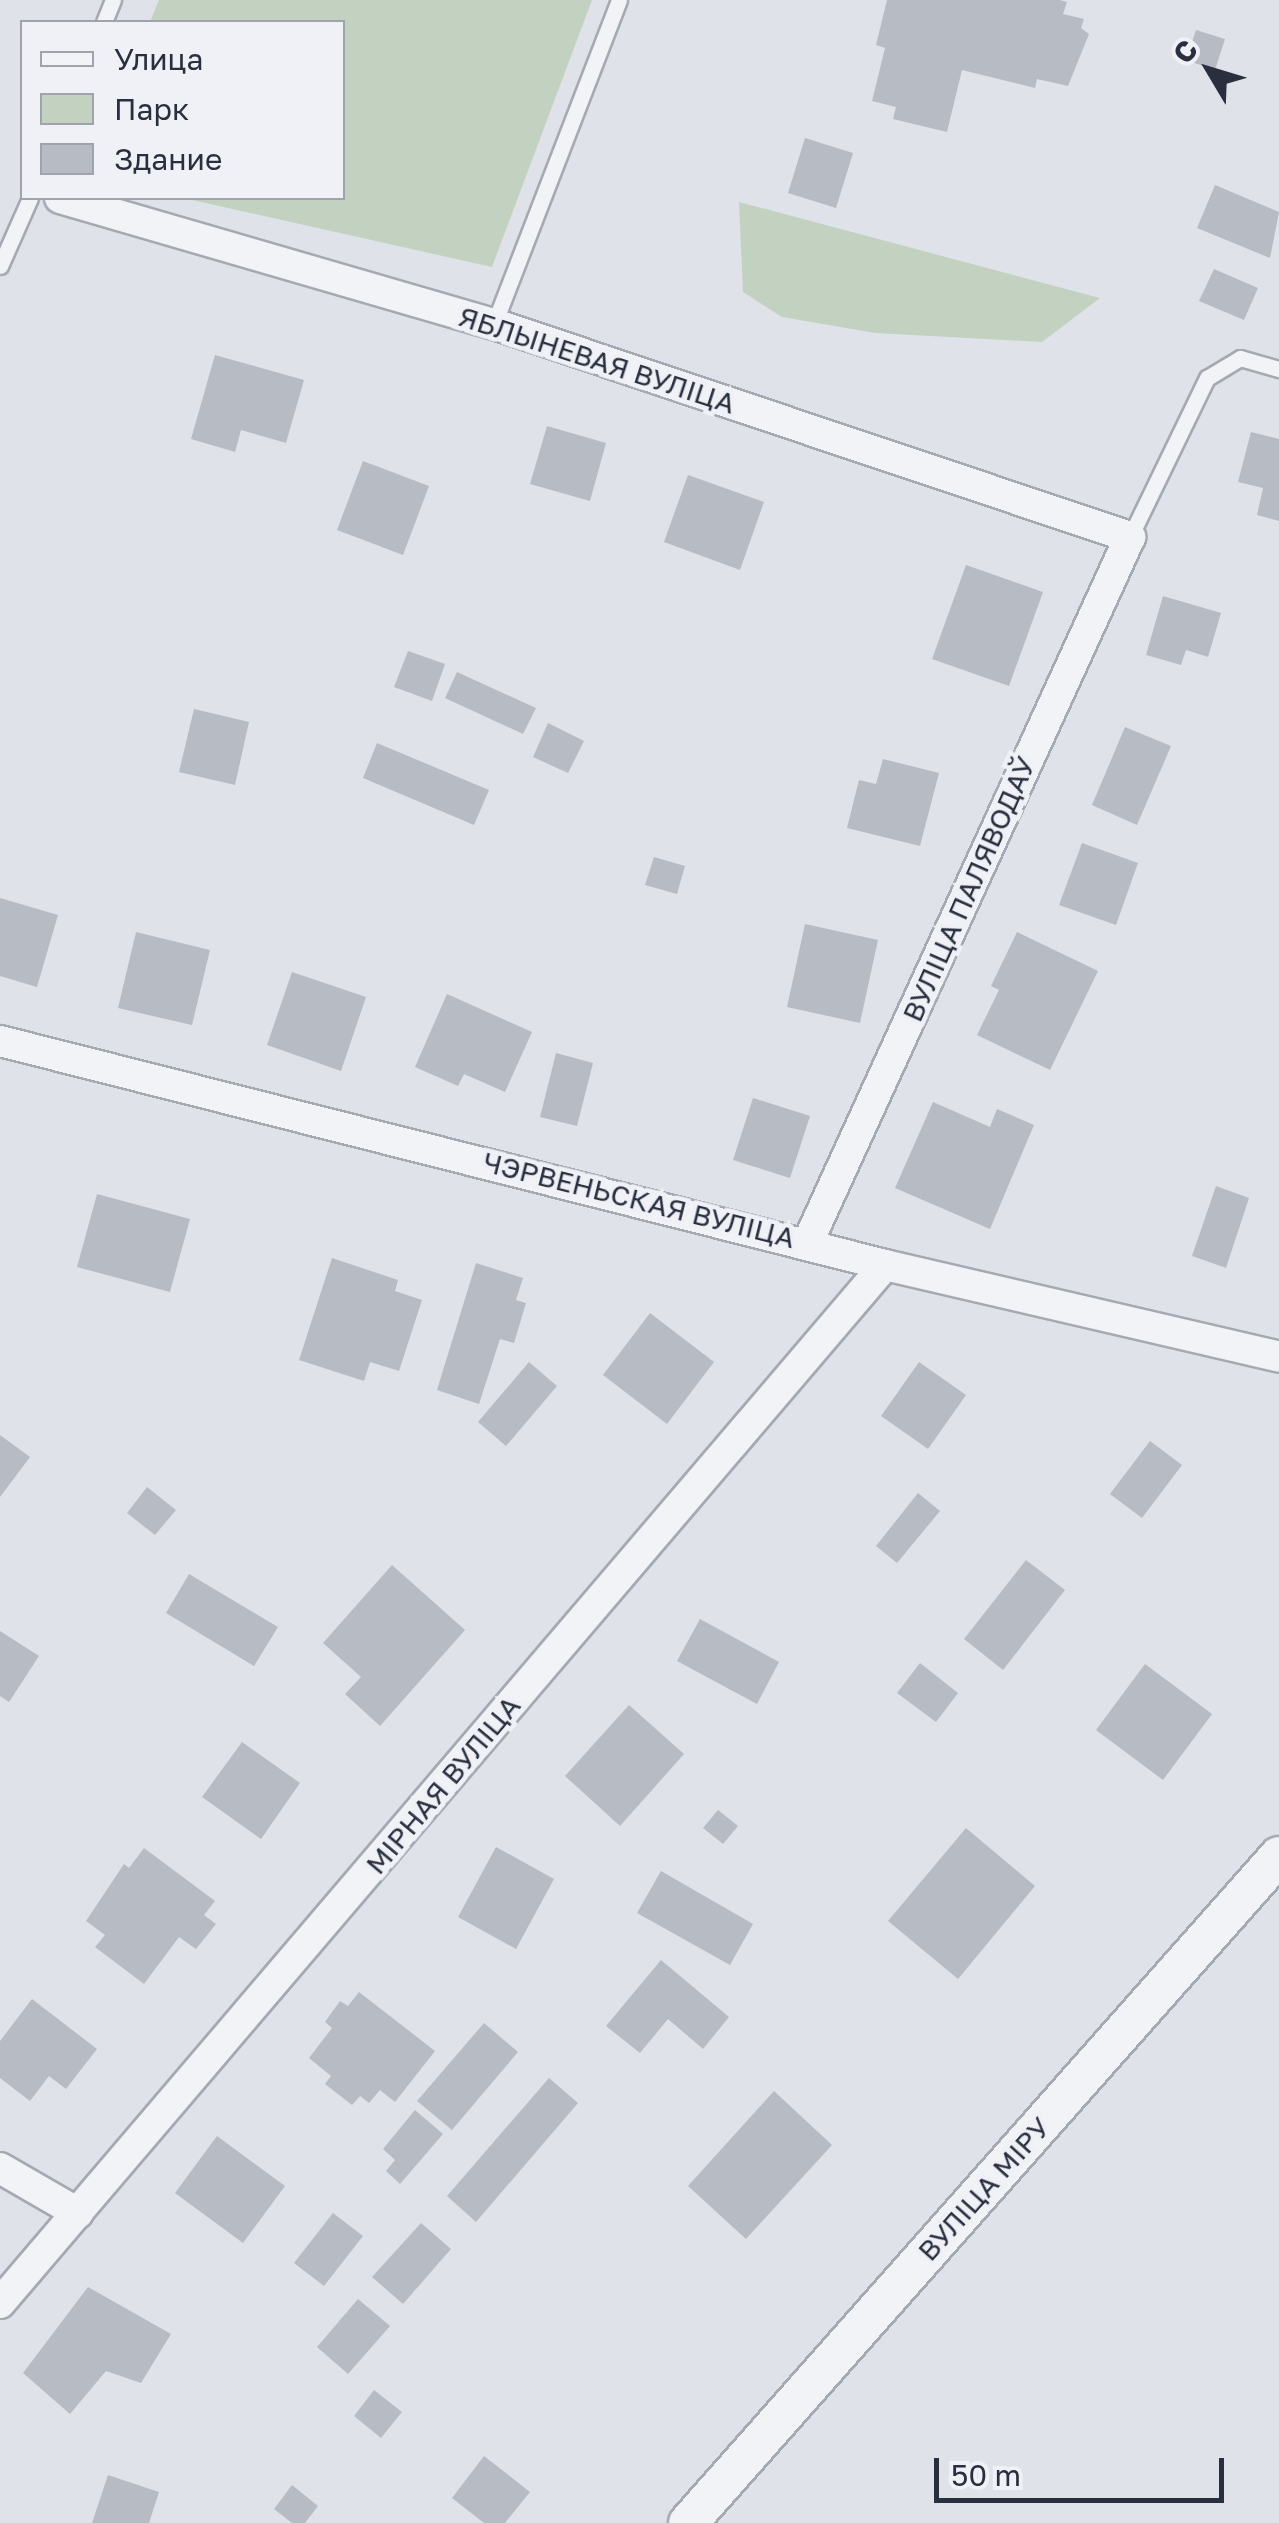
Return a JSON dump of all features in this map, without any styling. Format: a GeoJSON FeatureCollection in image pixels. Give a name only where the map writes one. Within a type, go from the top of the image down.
{"type":"FeatureCollection","features":[{"type":"Feature","properties":{"kind":"street","name":"ЯБЛЫНЕВАЯ ВУЛІЦА"},"geometry":{"type":"LineString","coordinates":[[67,200],[494,324],[1130,536]]}},
{"type":"Feature","properties":{"kind":"street","name":"ВУЛІЦА ПАЛЯВОДАЎ"},"geometry":{"type":"LineString","coordinates":[[808,1242],[1130,536]]}},
{"type":"Feature","properties":{"kind":"street","name":"ЧЭРВЕНЬСКАЯ ВУЛІЦА"},"geometry":{"type":"LineString","coordinates":[[0,1042],[808,1242],[885,1266],[1279,1357]]}},
{"type":"Feature","properties":{"kind":"street","name":"МІРНАЯ ВУЛІЦА"},"geometry":{"type":"LineString","coordinates":[[0,2303],[885,1266]]}},
{"type":"Feature","properties":{"kind":"street","name":"ВУЛІЦА МІРУ"},"geometry":{"type":"LineString","coordinates":[[688,2523],[1279,1856]]}},
{"type":"Feature","properties":{"kind":"street"},"geometry":{"type":"LineString","coordinates":[[0,2168],[78,2213]]}},
{"type":"Feature","properties":{"kind":"lane"},"geometry":{"type":"LineString","coordinates":[[494,324],[619,0]]}},
{"type":"Feature","properties":{"kind":"lane"},"geometry":{"type":"LineString","coordinates":[[0,266],[29,200]]}},
{"type":"Feature","properties":{"kind":"lane"},"geometry":{"type":"LineString","coordinates":[[1130,536],[1207,378],[1240,358],[1279,369]]}},
{"type":"Feature","properties":{"kind":"green space"},"geometry":{"type":"Polygon","coordinates":[[[159,0],[592,0],[492,267],[192,200],[345,200],[345,20],[151,20],[159,0]]]}},
{"type":"Feature","properties":{"kind":"green space"},"geometry":{"type":"Polygon","coordinates":[[[739,202],[1100,298],[1042,342],[876,333],[782,317],[743,292],[739,202]]]}},
{"type":"Feature","properties":{"kind":"building"},"geometry":{"type":"Polygon","coordinates":[[[887,0],[1060,0],[1067,2],[1063,14],[1084,19],[1081,28],[1089,34],[1068,86],[1037,79],[1035,88],[962,70],[947,132],[893,119],[896,107],[872,101],[885,48],[876,45],[887,0]]]}},
{"type":"Feature","properties":{"kind":"building"},"geometry":{"type":"Polygon","coordinates":[[[1196,30],[1225,39],[1215,70],[1186,60],[1196,30]]]}},
{"type":"Feature","properties":{"kind":"building"},"geometry":{"type":"Polygon","coordinates":[[[805,138],[853,153],[836,208],[788,193],[805,138]]]}},
{"type":"Feature","properties":{"kind":"building"},"geometry":{"type":"Polygon","coordinates":[[[1215,185],[1279,212],[1270,258],[1197,228],[1215,185]]]}},
{"type":"Feature","properties":{"kind":"building"},"geometry":{"type":"Polygon","coordinates":[[[1214,269],[1258,288],[1244,320],[1199,301],[1214,269]]]}},
{"type":"Feature","properties":{"kind":"building"},"geometry":{"type":"Polygon","coordinates":[[[215,355],[304,380],[286,443],[241,430],[235,452],[191,439],[215,355]]]}},
{"type":"Feature","properties":{"kind":"building"},"geometry":{"type":"Polygon","coordinates":[[[547,426],[606,443],[590,501],[530,484],[547,426]]]}},
{"type":"Feature","properties":{"kind":"building"},"geometry":{"type":"Polygon","coordinates":[[[1251,432],[1279,439],[1279,521],[1257,515],[1263,488],[1238,482],[1251,432]]]}},
{"type":"Feature","properties":{"kind":"building"},"geometry":{"type":"Polygon","coordinates":[[[363,461],[429,486],[403,555],[337,530],[363,461]]]}},
{"type":"Feature","properties":{"kind":"building"},"geometry":{"type":"Polygon","coordinates":[[[688,475],[764,502],[740,570],[664,542],[688,475]]]}},
{"type":"Feature","properties":{"kind":"building"},"geometry":{"type":"Polygon","coordinates":[[[966,565],[1043,592],[1009,686],[932,659],[966,565]]]}},
{"type":"Feature","properties":{"kind":"building"},"geometry":{"type":"Polygon","coordinates":[[[1163,596],[1221,613],[1208,657],[1186,650],[1181,665],[1146,655],[1163,596]]]}},
{"type":"Feature","properties":{"kind":"building"},"geometry":{"type":"Polygon","coordinates":[[[408,651],[445,664],[432,701],[394,687],[408,651]]]}},
{"type":"Feature","properties":{"kind":"building"},"geometry":{"type":"Polygon","coordinates":[[[457,672],[536,708],[523,734],[445,698],[457,672]]]}},
{"type":"Feature","properties":{"kind":"building"},"geometry":{"type":"Polygon","coordinates":[[[194,709],[249,722],[235,785],[179,772],[194,709]]]}},
{"type":"Feature","properties":{"kind":"building"},"geometry":{"type":"Polygon","coordinates":[[[548,723],[584,741],[568,773],[533,757],[548,723]]]}},
{"type":"Feature","properties":{"kind":"building"},"geometry":{"type":"Polygon","coordinates":[[[1125,727],[1171,746],[1137,825],[1092,805],[1125,727]]]}},
{"type":"Feature","properties":{"kind":"building"},"geometry":{"type":"Polygon","coordinates":[[[377,743],[489,790],[474,825],[363,778],[377,743]]]}},
{"type":"Feature","properties":{"kind":"building"},"geometry":{"type":"Polygon","coordinates":[[[883,759],[939,773],[920,846],[847,828],[859,780],[876,784],[883,759]]]}},
{"type":"Feature","properties":{"kind":"building"},"geometry":{"type":"Polygon","coordinates":[[[1082,843],[1138,863],[1116,925],[1059,905],[1082,843]]]}},
{"type":"Feature","properties":{"kind":"building"},"geometry":{"type":"Polygon","coordinates":[[[654,857],[685,866],[677,894],[645,885],[654,857]]]}},
{"type":"Feature","properties":{"kind":"building"},"geometry":{"type":"Polygon","coordinates":[[[0,898],[58,915],[37,987],[0,976],[0,898]]]}},
{"type":"Feature","properties":{"kind":"building"},"geometry":{"type":"Polygon","coordinates":[[[805,924],[878,940],[860,1023],[787,1007],[805,924]]]}},
{"type":"Feature","properties":{"kind":"building"},"geometry":{"type":"Polygon","coordinates":[[[136,932],[210,950],[192,1025],[118,1008],[136,932]]]}},
{"type":"Feature","properties":{"kind":"building"},"geometry":{"type":"Polygon","coordinates":[[[1017,932],[1098,971],[1050,1070],[977,1035],[999,990],[991,986],[1017,932]]]}},
{"type":"Feature","properties":{"kind":"building"},"geometry":{"type":"Polygon","coordinates":[[[292,972],[366,997],[341,1071],[267,1045],[292,972]]]}},
{"type":"Feature","properties":{"kind":"building"},"geometry":{"type":"Polygon","coordinates":[[[447,994],[532,1032],[505,1092],[464,1074],[458,1086],[415,1067],[447,994]]]}},
{"type":"Feature","properties":{"kind":"building"},"geometry":{"type":"Polygon","coordinates":[[[556,1053],[593,1063],[577,1126],[540,1117],[556,1053]]]}},
{"type":"Feature","properties":{"kind":"building"},"geometry":{"type":"Polygon","coordinates":[[[753,1098],[810,1116],[790,1178],[733,1160],[753,1098]]]}},
{"type":"Feature","properties":{"kind":"building"},"geometry":{"type":"Polygon","coordinates":[[[933,1102],[990,1127],[997,1109],[1034,1125],[990,1229],[895,1188],[933,1102]]]}},
{"type":"Feature","properties":{"kind":"building"},"geometry":{"type":"Polygon","coordinates":[[[1216,1186],[1249,1198],[1226,1268],[1192,1256],[1216,1186]]]}},
{"type":"Feature","properties":{"kind":"building"},"geometry":{"type":"Polygon","coordinates":[[[97,1194],[190,1219],[170,1292],[77,1267],[97,1194]]]}},
{"type":"Feature","properties":{"kind":"building"},"geometry":{"type":"Polygon","coordinates":[[[332,1258],[398,1280],[395,1291],[422,1300],[399,1371],[370,1362],[364,1381],[299,1360],[332,1258]]]}},
{"type":"Feature","properties":{"kind":"building"},"geometry":{"type":"Polygon","coordinates":[[[476,1263],[523,1278],[516,1300],[526,1303],[514,1343],[500,1339],[479,1404],[437,1390],[476,1263]]]}},
{"type":"Feature","properties":{"kind":"building"},"geometry":{"type":"Polygon","coordinates":[[[650,1313],[714,1362],[667,1424],[603,1375],[650,1313]]]}},
{"type":"Feature","properties":{"kind":"building"},"geometry":{"type":"Polygon","coordinates":[[[529,1362],[557,1386],[506,1446],[478,1422],[529,1362]]]}},
{"type":"Feature","properties":{"kind":"building"},"geometry":{"type":"Polygon","coordinates":[[[919,1362],[966,1395],[928,1449],[881,1416],[919,1362]]]}},
{"type":"Feature","properties":{"kind":"building"},"geometry":{"type":"Polygon","coordinates":[[[0,1435],[30,1457],[0,1497],[0,1435]]]}},
{"type":"Feature","properties":{"kind":"building"},"geometry":{"type":"Polygon","coordinates":[[[1150,1441],[1182,1465],[1142,1518],[1110,1494],[1150,1441]]]}},
{"type":"Feature","properties":{"kind":"building"},"geometry":{"type":"Polygon","coordinates":[[[147,1487],[176,1510],[155,1535],[127,1513],[147,1487]]]}},
{"type":"Feature","properties":{"kind":"building"},"geometry":{"type":"Polygon","coordinates":[[[918,1493],[940,1511],[897,1563],[876,1546],[918,1493]]]}},
{"type":"Feature","properties":{"kind":"building"},"geometry":{"type":"Polygon","coordinates":[[[1026,1560],[1065,1590],[1003,1670],[964,1639],[1026,1560]]]}},
{"type":"Feature","properties":{"kind":"building"},"geometry":{"type":"Polygon","coordinates":[[[392,1565],[465,1630],[380,1726],[345,1694],[361,1677],[323,1643],[392,1565]]]}},
{"type":"Feature","properties":{"kind":"building"},"geometry":{"type":"Polygon","coordinates":[[[189,1574],[278,1627],[254,1666],[166,1613],[189,1574]]]}},
{"type":"Feature","properties":{"kind":"building"},"geometry":{"type":"Polygon","coordinates":[[[700,1619],[779,1662],[757,1704],[677,1661],[700,1619]]]}},
{"type":"Feature","properties":{"kind":"building"},"geometry":{"type":"Polygon","coordinates":[[[0,1631],[39,1656],[9,1702],[0,1696],[0,1631]]]}},
{"type":"Feature","properties":{"kind":"building"},"geometry":{"type":"Polygon","coordinates":[[[920,1663],[958,1693],[936,1722],[897,1693],[920,1663]]]}},
{"type":"Feature","properties":{"kind":"building"},"geometry":{"type":"Polygon","coordinates":[[[1145,1664],[1212,1714],[1163,1780],[1096,1730],[1145,1664]]]}},
{"type":"Feature","properties":{"kind":"building"},"geometry":{"type":"Polygon","coordinates":[[[629,1705],[684,1754],[620,1826],[565,1776],[629,1705]]]}},
{"type":"Feature","properties":{"kind":"building"},"geometry":{"type":"Polygon","coordinates":[[[242,1742],[300,1783],[261,1839],[202,1797],[242,1742]]]}},
{"type":"Feature","properties":{"kind":"building"},"geometry":{"type":"Polygon","coordinates":[[[718,1810],[738,1826],[723,1844],[703,1828],[718,1810]]]}},
{"type":"Feature","properties":{"kind":"building"},"geometry":{"type":"Polygon","coordinates":[[[966,1828],[1035,1886],[958,1979],[888,1921],[966,1828]]]}},
{"type":"Feature","properties":{"kind":"building"},"geometry":{"type":"Polygon","coordinates":[[[496,1847],[554,1879],[516,1949],[458,1917],[496,1847]]]}},
{"type":"Feature","properties":{"kind":"building"},"geometry":{"type":"Polygon","coordinates":[[[144,1848],[215,1901],[204,1915],[216,1924],[196,1949],[179,1937],[144,1984],[95,1947],[105,1935],[86,1921],[124,1864],[129,1868],[144,1848]]]}},
{"type":"Feature","properties":{"kind":"building"},"geometry":{"type":"Polygon","coordinates":[[[661,1871],[753,1924],[730,1965],[637,1913],[661,1871]]]}},
{"type":"Feature","properties":{"kind":"building"},"geometry":{"type":"Polygon","coordinates":[[[661,1960],[729,2017],[703,2049],[668,2019],[640,2053],[606,2026],[661,1960]]]}},
{"type":"Feature","properties":{"kind":"building"},"geometry":{"type":"Polygon","coordinates":[[[359,1992],[435,2051],[395,2102],[380,2090],[369,2103],[360,2096],[352,2105],[325,2084],[331,2076],[309,2058],[332,2028],[325,2022],[340,2001],[348,2006],[359,1992]]]}},
{"type":"Feature","properties":{"kind":"building"},"geometry":{"type":"Polygon","coordinates":[[[32,1999],[97,2049],[66,2089],[49,2076],[30,2101],[0,2078],[0,2041],[32,1999]]]}},
{"type":"Feature","properties":{"kind":"building"},"geometry":{"type":"Polygon","coordinates":[[[484,2023],[518,2052],[452,2130],[417,2101],[484,2023]]]}},
{"type":"Feature","properties":{"kind":"building"},"geometry":{"type":"Polygon","coordinates":[[[549,2078],[578,2103],[476,2222],[447,2196],[549,2078]]]}},
{"type":"Feature","properties":{"kind":"building"},"geometry":{"type":"Polygon","coordinates":[[[774,2091],[832,2145],[746,2239],[688,2186],[774,2091]]]}},
{"type":"Feature","properties":{"kind":"building"},"geometry":{"type":"Polygon","coordinates":[[[415,2110],[443,2134],[400,2184],[386,2171],[395,2160],[383,2149],[415,2110]]]}},
{"type":"Feature","properties":{"kind":"building"},"geometry":{"type":"Polygon","coordinates":[[[217,2136],[285,2186],[243,2243],[175,2193],[217,2136]]]}},
{"type":"Feature","properties":{"kind":"building"},"geometry":{"type":"Polygon","coordinates":[[[333,2213],[363,2236],[324,2286],[294,2263],[333,2213]]]}},
{"type":"Feature","properties":{"kind":"building"},"geometry":{"type":"Polygon","coordinates":[[[421,2223],[451,2249],[403,2304],[372,2277],[421,2223]]]}},
{"type":"Feature","properties":{"kind":"building"},"geometry":{"type":"Polygon","coordinates":[[[88,2287],[171,2334],[141,2383],[106,2371],[70,2414],[23,2373],[88,2287]]]}},
{"type":"Feature","properties":{"kind":"building"},"geometry":{"type":"Polygon","coordinates":[[[358,2299],[390,2326],[348,2374],[317,2347],[358,2299]]]}},
{"type":"Feature","properties":{"kind":"building"},"geometry":{"type":"Polygon","coordinates":[[[374,2390],[402,2412],[381,2438],[354,2416],[374,2390]]]}},
{"type":"Feature","properties":{"kind":"building"},"geometry":{"type":"Polygon","coordinates":[[[484,2456],[530,2492],[505,2523],[484,2523],[452,2498],[484,2456]]]}},
{"type":"Feature","properties":{"kind":"building"},"geometry":{"type":"Polygon","coordinates":[[[108,2475],[159,2492],[149,2523],[92,2523],[108,2475]]]}},
{"type":"Feature","properties":{"kind":"building"},"geometry":{"type":"Polygon","coordinates":[[[292,2485],[318,2506],[305,2523],[292,2523],[274,2509],[292,2485]]]}}]}
